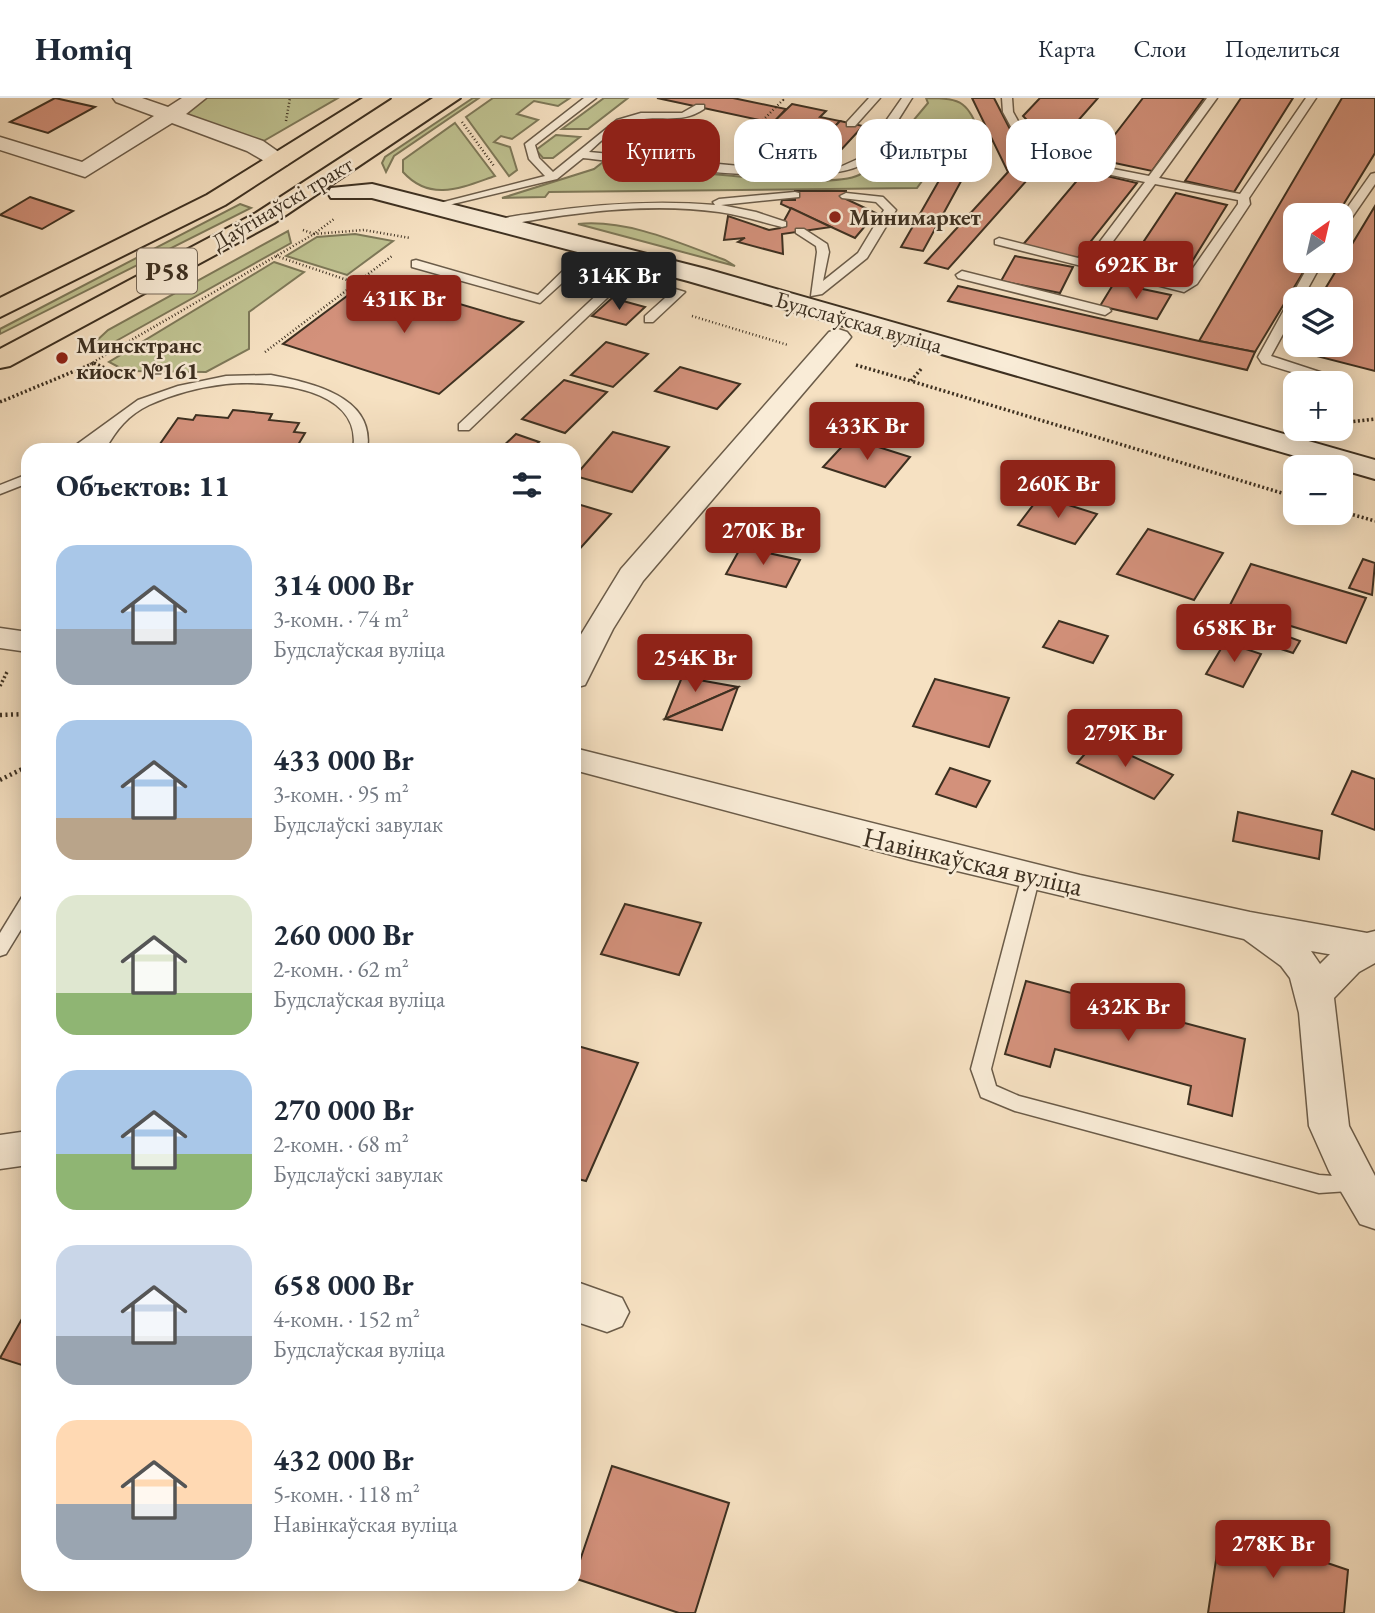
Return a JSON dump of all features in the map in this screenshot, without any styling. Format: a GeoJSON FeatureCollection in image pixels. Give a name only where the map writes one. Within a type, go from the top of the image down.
{"type":"FeatureCollection","features":[{"type":"Feature","properties":{"kind":"main road","name":"Даўгінаўскі тракт"},"geometry":{"type":"LineString","coordinates":[[0,309],[216,200],[379,98]]}},
{"type":"Feature","properties":{"kind":"main road","name":"Даўгінаўскі тракт"},"geometry":{"type":"LineString","coordinates":[[0,360],[265,218],[337,194],[453,107]]}},
{"type":"Feature","properties":{"kind":"main road"},"geometry":{"type":"LineString","coordinates":[[279,160],[337,194]]}},
{"type":"Feature","properties":{"kind":"main road","name":"Будслаўская вуліца"},"geometry":{"type":"LineString","coordinates":[[337,194],[372,191],[810,298],[1375,470]]}},
{"type":"Feature","properties":{"kind":"main road","name":"Будслаўская вуліца"},"geometry":{"type":"LineString","coordinates":[[337,194],[623,277],[671,299],[830,346],[1283,469]]}},
{"type":"Feature","properties":{"kind":"main road"},"geometry":{"type":"LineString","coordinates":[[1353,489],[1375,495]]}},
{"type":"Feature","properties":{"kind":"street"},"geometry":{"type":"LineString","coordinates":[[123,98],[255,146],[279,160]]}},
{"type":"Feature","properties":{"kind":"street"},"geometry":{"type":"LineString","coordinates":[[0,143],[85,170],[196,98]]}},
{"type":"Feature","properties":{"kind":"street"},"geometry":{"type":"LineString","coordinates":[[581,664],[598,629],[632,576],[830,346]]}},
{"type":"Feature","properties":{"kind":"street"},"geometry":{"type":"LineString","coordinates":[[0,638],[21,641]]}},
{"type":"Feature","properties":{"kind":"street","name":"Навінкаўская вуліца"},"geometry":{"type":"LineString","coordinates":[[581,761],[787,817],[1031,876],[1251,926],[1374,947]]}},
{"type":"Feature","properties":{"kind":"street"},"geometry":{"type":"LineString","coordinates":[[1251,926],[1296,957],[1316,992],[1319,1060],[1329,1126],[1366,1197]]}},
{"type":"Feature","properties":{"kind":"street"},"geometry":{"type":"LineString","coordinates":[[1316,992],[1346,962],[1374,947]]}},
{"type":"Feature","properties":{"kind":"street"},"geometry":{"type":"LineString","coordinates":[[0,1152],[21,1149]]}},
{"type":"Feature","properties":{"kind":"lane"},"geometry":{"type":"LineString","coordinates":[[553,177],[536,162],[530,153],[530,144],[591,98]]}},
{"type":"Feature","properties":{"kind":"lane"},"geometry":{"type":"LineString","coordinates":[[852,124],[875,98]]}},
{"type":"Feature","properties":{"kind":"lane"},"geometry":{"type":"LineString","coordinates":[[842,170],[864,160],[907,98]]}},
{"type":"Feature","properties":{"kind":"lane"},"geometry":{"type":"LineString","coordinates":[[1007,98],[1008,112],[1035,162],[1068,163],[1243,198]]}},
{"type":"Feature","properties":{"kind":"lane"},"geometry":{"type":"LineString","coordinates":[[1089,265],[1212,98]]}},
{"type":"Feature","properties":{"kind":"lane"},"geometry":{"type":"LineString","coordinates":[[999,242],[1184,288],[1191,284],[1244,204],[1243,198],[1311,98]]}},
{"type":"Feature","properties":{"kind":"lane"},"geometry":{"type":"LineString","coordinates":[[436,206],[553,177],[568,168],[620,122],[634,117],[680,118],[700,107]]}},
{"type":"Feature","properties":{"kind":"lane"},"geometry":{"type":"LineString","coordinates":[[581,155],[734,168]]}},
{"type":"Feature","properties":{"kind":"lane"},"geometry":{"type":"LineString","coordinates":[[1353,208],[1375,176]]}},
{"type":"Feature","properties":{"kind":"lane"},"geometry":{"type":"LineString","coordinates":[[695,206],[746,197],[795,195]]}},
{"type":"Feature","properties":{"kind":"lane"},"geometry":{"type":"LineString","coordinates":[[810,298],[863,255],[890,210],[879,199],[846,196]]}},
{"type":"Feature","properties":{"kind":"lane"},"geometry":{"type":"LineString","coordinates":[[500,223],[581,209],[695,206],[751,211],[782,223]]}},
{"type":"Feature","properties":{"kind":"lane"},"geometry":{"type":"LineString","coordinates":[[800,231],[821,243],[823,252],[810,298]]}},
{"type":"Feature","properties":{"kind":"lane"},"geometry":{"type":"LineString","coordinates":[[416,264],[540,299],[577,264]]}},
{"type":"Feature","properties":{"kind":"lane"},"geometry":{"type":"LineString","coordinates":[[1302,371],[1264,357],[1310,273]]}},
{"type":"Feature","properties":{"kind":"lane"},"geometry":{"type":"LineString","coordinates":[[962,275],[1105,312]]}},
{"type":"Feature","properties":{"kind":"lane"},"geometry":{"type":"LineString","coordinates":[[464,428],[623,277]]}},
{"type":"Feature","properties":{"kind":"lane"},"geometry":{"type":"LineString","coordinates":[[649,319],[671,299]]}},
{"type":"Feature","properties":{"kind":"lane"},"geometry":{"type":"LineString","coordinates":[[87,443],[159,396],[200,383],[245,378],[287,380],[320,390],[347,406],[361,429],[360,443]]}},
{"type":"Feature","properties":{"kind":"lane"},"geometry":{"type":"LineString","coordinates":[[102,443],[114,425]]}},
{"type":"Feature","properties":{"kind":"lane"},"geometry":{"type":"LineString","coordinates":[[0,490],[21,481]]}},
{"type":"Feature","properties":{"kind":"lane"},"geometry":{"type":"LineString","coordinates":[[1031,876],[981,1069],[988,1091],[1015,1103],[1366,1197]]}},
{"type":"Feature","properties":{"kind":"lane"},"geometry":{"type":"LineString","coordinates":[[0,949],[21,914]]}},
{"type":"Feature","properties":{"kind":"path"},"geometry":{"type":"LineString","coordinates":[[284,128],[290,98]]}},
{"type":"Feature","properties":{"kind":"path"},"geometry":{"type":"LineString","coordinates":[[453,107],[510,187]]}},
{"type":"Feature","properties":{"kind":"path"},"geometry":{"type":"LineString","coordinates":[[0,402],[93,363],[314,234],[337,194]]}},
{"type":"Feature","properties":{"kind":"path"},"geometry":{"type":"LineString","coordinates":[[302,230],[314,234],[364,230],[414,239],[404,247]]}},
{"type":"Feature","properties":{"kind":"path"},"geometry":{"type":"LineString","coordinates":[[257,356],[269,350],[395,254]]}},
{"type":"Feature","properties":{"kind":"path"},"geometry":{"type":"LineString","coordinates":[[276,256],[356,283]]}},
{"type":"Feature","properties":{"kind":"path"},"geometry":{"type":"LineString","coordinates":[[671,299],[830,346],[911,381]]}},
{"type":"Feature","properties":{"kind":"path"},"geometry":{"type":"LineString","coordinates":[[93,363],[120,375],[144,376]]}},
{"type":"Feature","properties":{"kind":"path"},"geometry":{"type":"LineString","coordinates":[[975,400],[1283,493]]}},
{"type":"Feature","properties":{"kind":"path"},"geometry":{"type":"LineString","coordinates":[[1353,422],[1375,419]]}},
{"type":"Feature","properties":{"kind":"path"},"geometry":{"type":"LineString","coordinates":[[1353,515],[1375,521]]}},
{"type":"Feature","properties":{"kind":"path"},"geometry":{"type":"LineString","coordinates":[[0,715],[21,714]]}},
{"type":"Feature","properties":{"kind":"path"},"geometry":{"type":"LineString","coordinates":[[0,780],[21,770]]}},
{"type":"Feature","properties":{"kind":"green space"},"geometry":{"type":"Polygon","coordinates":[[[196,98],[338,98],[255,146],[168,114],[196,98]]]}},
{"type":"Feature","properties":{"kind":"green space"},"geometry":{"type":"Polygon","coordinates":[[[473,98],[479,98],[394,156],[386,172],[382,163],[385,157],[473,98]]]}},
{"type":"Feature","properties":{"kind":"green space"},"geometry":{"type":"Polygon","coordinates":[[[493,98],[570,98],[558,106],[534,101],[517,114],[538,120],[512,139],[501,136],[494,142],[510,147],[517,170],[509,176],[466,117],[493,98]]]}},
{"type":"Feature","properties":{"kind":"green space"},"geometry":{"type":"Polygon","coordinates":[[[604,98],[628,98],[588,129],[562,129],[604,98]]]}},
{"type":"Feature","properties":{"kind":"green space"},"geometry":{"type":"Polygon","coordinates":[[[926,98],[958,102],[973,119],[915,119],[928,103],[926,98]]]}},
{"type":"Feature","properties":{"kind":"green space"},"geometry":{"type":"Polygon","coordinates":[[[455,123],[495,176],[447,190],[436,190],[414,182],[403,172],[403,160],[455,123]]]}},
{"type":"Feature","properties":{"kind":"green space"},"geometry":{"type":"Polygon","coordinates":[[[556,135],[580,137],[553,158],[543,158],[536,150],[556,135]]]}},
{"type":"Feature","properties":{"kind":"green space"},"geometry":{"type":"Polygon","coordinates":[[[602,163],[602,182],[720,182],[720,174],[734,175],[734,182],[842,182],[842,179],[856,176],[856,182],[921,182],[917,188],[549,192],[545,197],[502,198],[594,169],[602,163]]]}},
{"type":"Feature","properties":{"kind":"green space"},"geometry":{"type":"Polygon","coordinates":[[[240,204],[251,208],[0,334],[0,329],[240,204]]]}},
{"type":"Feature","properties":{"kind":"green space"},"geometry":{"type":"Polygon","coordinates":[[[578,224],[615,225],[653,234],[690,246],[735,266],[578,224]]]}},
{"type":"Feature","properties":{"kind":"green space"},"geometry":{"type":"Polygon","coordinates":[[[288,231],[291,243],[100,350],[91,346],[108,330],[288,231]]]}},
{"type":"Feature","properties":{"kind":"green space"},"geometry":{"type":"Polygon","coordinates":[[[355,234],[393,241],[347,275],[286,256],[317,237],[355,234]]]}},
{"type":"Feature","properties":{"kind":"green space"},"geometry":{"type":"Polygon","coordinates":[[[274,262],[304,272],[249,312],[249,349],[206,372],[126,371],[109,362],[274,262]]]}},
{"type":"Feature","properties":{"kind":"building"},"geometry":{"type":"Polygon","coordinates":[[[55,98],[95,107],[48,133],[10,122],[55,98]]]}},
{"type":"Feature","properties":{"kind":"building"},"geometry":{"type":"Polygon","coordinates":[[[657,98],[733,98],[786,109],[777,119],[754,119],[657,98]]]}},
{"type":"Feature","properties":{"kind":"building"},"geometry":{"type":"Polygon","coordinates":[[[972,98],[994,98],[1006,121],[1006,168],[992,139],[992,119],[982,119],[972,98]]]}},
{"type":"Feature","properties":{"kind":"building"},"geometry":{"type":"Polygon","coordinates":[[[1040,98],[1098,98],[1080,119],[1026,119],[1023,116],[1040,98]]]}},
{"type":"Feature","properties":{"kind":"building"},"geometry":{"type":"Polygon","coordinates":[[[1143,98],[1204,98],[1152,171],[1116,163],[1116,133],[1143,98]]]}},
{"type":"Feature","properties":{"kind":"building"},"geometry":{"type":"Polygon","coordinates":[[[1241,98],[1293,98],[1234,192],[1185,181],[1241,98]]]}},
{"type":"Feature","properties":{"kind":"building"},"geometry":{"type":"Polygon","coordinates":[[[1342,98],[1375,98],[1375,153],[1344,203],[1283,203],[1283,273],[1303,273],[1294,287],[1283,287],[1283,306],[1255,352],[1199,341],[1342,98]]]}},
{"type":"Feature","properties":{"kind":"building"},"geometry":{"type":"Polygon","coordinates":[[[792,104],[826,111],[820,117],[830,119],[777,119],[792,104]]]}},
{"type":"Feature","properties":{"kind":"building"},"geometry":{"type":"Polygon","coordinates":[[[842,121],[856,124],[856,134],[842,149],[842,121]]]}},
{"type":"Feature","properties":{"kind":"building"},"geometry":{"type":"Polygon","coordinates":[[[1006,174],[1006,182],[1025,182],[948,269],[925,263],[1006,174]]]}},
{"type":"Feature","properties":{"kind":"building"},"geometry":{"type":"Polygon","coordinates":[[[1116,178],[1137,183],[1076,260],[1021,247],[1076,182],[1116,182],[1116,178]]]}},
{"type":"Feature","properties":{"kind":"building"},"geometry":{"type":"Polygon","coordinates":[[[938,182],[961,182],[923,251],[901,247],[938,182]]]}},
{"type":"Feature","properties":{"kind":"building"},"geometry":{"type":"Polygon","coordinates":[[[795,191],[846,191],[846,199],[876,213],[855,238],[781,204],[782,200],[795,200],[795,191]]]}},
{"type":"Feature","properties":{"kind":"building"},"geometry":{"type":"Polygon","coordinates":[[[1176,193],[1227,205],[1180,281],[1126,268],[1176,193]]]}},
{"type":"Feature","properties":{"kind":"building"},"geometry":{"type":"Polygon","coordinates":[[[30,197],[73,211],[42,229],[0,215],[30,197]]]}},
{"type":"Feature","properties":{"kind":"building"},"geometry":{"type":"Polygon","coordinates":[[[1375,206],[1375,371],[1320,357],[1353,357],[1353,287],[1326,287],[1335,273],[1353,273],[1353,243],[1375,206]]]}},
{"type":"Feature","properties":{"kind":"building"},"geometry":{"type":"Polygon","coordinates":[[[791,208],[831,227],[782,234],[783,254],[738,242],[745,238],[724,240],[728,216],[769,230],[780,228],[791,208]]]}},
{"type":"Feature","properties":{"kind":"building"},"geometry":{"type":"Polygon","coordinates":[[[1015,256],[1073,267],[1060,293],[1001,281],[1015,256]]]}},
{"type":"Feature","properties":{"kind":"building"},"geometry":{"type":"Polygon","coordinates":[[[371,278],[523,322],[439,394],[283,344],[371,278]]]}},
{"type":"Feature","properties":{"kind":"building"},"geometry":{"type":"Polygon","coordinates":[[[1114,283],[1171,295],[1157,319],[1100,306],[1114,283]]]}},
{"type":"Feature","properties":{"kind":"building"},"geometry":{"type":"Polygon","coordinates":[[[958,286],[1255,352],[1247,370],[948,301],[958,286]]]}},
{"type":"Feature","properties":{"kind":"building"},"geometry":{"type":"Polygon","coordinates":[[[612,298],[645,307],[626,325],[592,316],[612,298]]]}},
{"type":"Feature","properties":{"kind":"building"},"geometry":{"type":"Polygon","coordinates":[[[606,342],[648,354],[613,387],[571,375],[606,342]]]}},
{"type":"Feature","properties":{"kind":"building"},"geometry":{"type":"Polygon","coordinates":[[[680,367],[740,384],[717,409],[655,391],[680,367]]]}},
{"type":"Feature","properties":{"kind":"building"},"geometry":{"type":"Polygon","coordinates":[[[564,380],[607,392],[565,433],[522,419],[564,380]]]}},
{"type":"Feature","properties":{"kind":"building"},"geometry":{"type":"Polygon","coordinates":[[[233,410],[272,414],[269,420],[299,423],[294,432],[305,433],[299,443],[161,443],[178,418],[193,420],[196,415],[228,418],[233,410]]]}},
{"type":"Feature","properties":{"kind":"building"},"geometry":{"type":"Polygon","coordinates":[[[613,432],[669,447],[632,492],[581,478],[581,469],[613,432]]]}},
{"type":"Feature","properties":{"kind":"building"},"geometry":{"type":"Polygon","coordinates":[[[516,434],[539,442],[538,443],[506,443],[516,434]]]}},
{"type":"Feature","properties":{"kind":"building"},"geometry":{"type":"Polygon","coordinates":[[[850,438],[910,457],[885,487],[823,467],[850,438]]]}},
{"type":"Feature","properties":{"kind":"building"},"geometry":{"type":"Polygon","coordinates":[[[1040,496],[1097,514],[1075,544],[1018,525],[1040,496]]]}},
{"type":"Feature","properties":{"kind":"building"},"geometry":{"type":"Polygon","coordinates":[[[581,505],[611,514],[581,547],[581,505]]]}},
{"type":"Feature","properties":{"kind":"building"},"geometry":{"type":"Polygon","coordinates":[[[1148,529],[1223,553],[1194,600],[1117,574],[1148,529]]]}},
{"type":"Feature","properties":{"kind":"building"},"geometry":{"type":"Polygon","coordinates":[[[741,547],[800,560],[786,587],[726,574],[741,547]]]}},
{"type":"Feature","properties":{"kind":"building"},"geometry":{"type":"Polygon","coordinates":[[[1363,559],[1375,563],[1372,595],[1349,588],[1363,559]]]}},
{"type":"Feature","properties":{"kind":"building"},"geometry":{"type":"Polygon","coordinates":[[[1251,564],[1366,598],[1346,643],[1229,607],[1251,564]]]}},
{"type":"Feature","properties":{"kind":"building"},"geometry":{"type":"Polygon","coordinates":[[[1059,621],[1108,636],[1093,663],[1043,647],[1059,621]]]}},
{"type":"Feature","properties":{"kind":"building"},"geometry":{"type":"Polygon","coordinates":[[[1267,629],[1300,641],[1293,653],[1260,642],[1267,629]]]}},
{"type":"Feature","properties":{"kind":"building"},"geometry":{"type":"Polygon","coordinates":[[[1232,630],[1256,637],[1249,649],[1225,642],[1232,630]]]}},
{"type":"Feature","properties":{"kind":"building"},"geometry":{"type":"Polygon","coordinates":[[[1225,642],[1261,654],[1243,687],[1206,674],[1225,642]]]}},
{"type":"Feature","properties":{"kind":"building"},"geometry":{"type":"Polygon","coordinates":[[[682,677],[738,687],[665,719],[682,677]]]}},
{"type":"Feature","properties":{"kind":"building"},"geometry":{"type":"Polygon","coordinates":[[[935,679],[1009,698],[989,747],[913,726],[935,679]]]}},
{"type":"Feature","properties":{"kind":"building"},"geometry":{"type":"Polygon","coordinates":[[[738,687],[722,730],[665,719],[738,687]]]}},
{"type":"Feature","properties":{"kind":"building"},"geometry":{"type":"Polygon","coordinates":[[[1097,740],[1173,775],[1154,799],[1077,763],[1097,740]]]}},
{"type":"Feature","properties":{"kind":"building"},"geometry":{"type":"Polygon","coordinates":[[[950,768],[990,781],[976,807],[936,794],[950,768]]]}},
{"type":"Feature","properties":{"kind":"building"},"geometry":{"type":"Polygon","coordinates":[[[1352,771],[1375,779],[1375,830],[1332,814],[1352,771]]]}},
{"type":"Feature","properties":{"kind":"building"},"geometry":{"type":"Polygon","coordinates":[[[1238,812],[1322,831],[1319,859],[1233,841],[1238,812]]]}},
{"type":"Feature","properties":{"kind":"building"},"geometry":{"type":"Polygon","coordinates":[[[625,904],[701,923],[679,975],[601,954],[625,904]]]}},
{"type":"Feature","properties":{"kind":"building"},"geometry":{"type":"Polygon","coordinates":[[[1026,981],[1245,1039],[1232,1116],[1188,1104],[1191,1086],[1055,1049],[1050,1067],[1005,1054],[1026,981]]]}},
{"type":"Feature","properties":{"kind":"building"},"geometry":{"type":"Polygon","coordinates":[[[581,1047],[638,1063],[586,1181],[581,1180],[581,1047]]]}},
{"type":"Feature","properties":{"kind":"building"},"geometry":{"type":"Polygon","coordinates":[[[21,1320],[21,1365],[0,1358],[21,1320]]]}},
{"type":"Feature","properties":{"kind":"building"},"geometry":{"type":"Polygon","coordinates":[[[612,1466],[729,1503],[695,1613],[679,1613],[581,1580],[581,1557],[612,1466]]]}},
{"type":"Feature","properties":{"kind":"building"},"geometry":{"type":"Polygon","coordinates":[[[1221,1527],[1348,1570],[1344,1613],[1208,1613],[1221,1527]]]}},
{"type":"Feature","properties":{"kind":"place","name":"Минимаркет"},"geometry":{"type":"Point","coordinates":[835,217]}},
{"type":"Feature","properties":{"kind":"place","name":"Минсктранс киоск №161"},"geometry":{"type":"Point","coordinates":[62,358]}}]}
